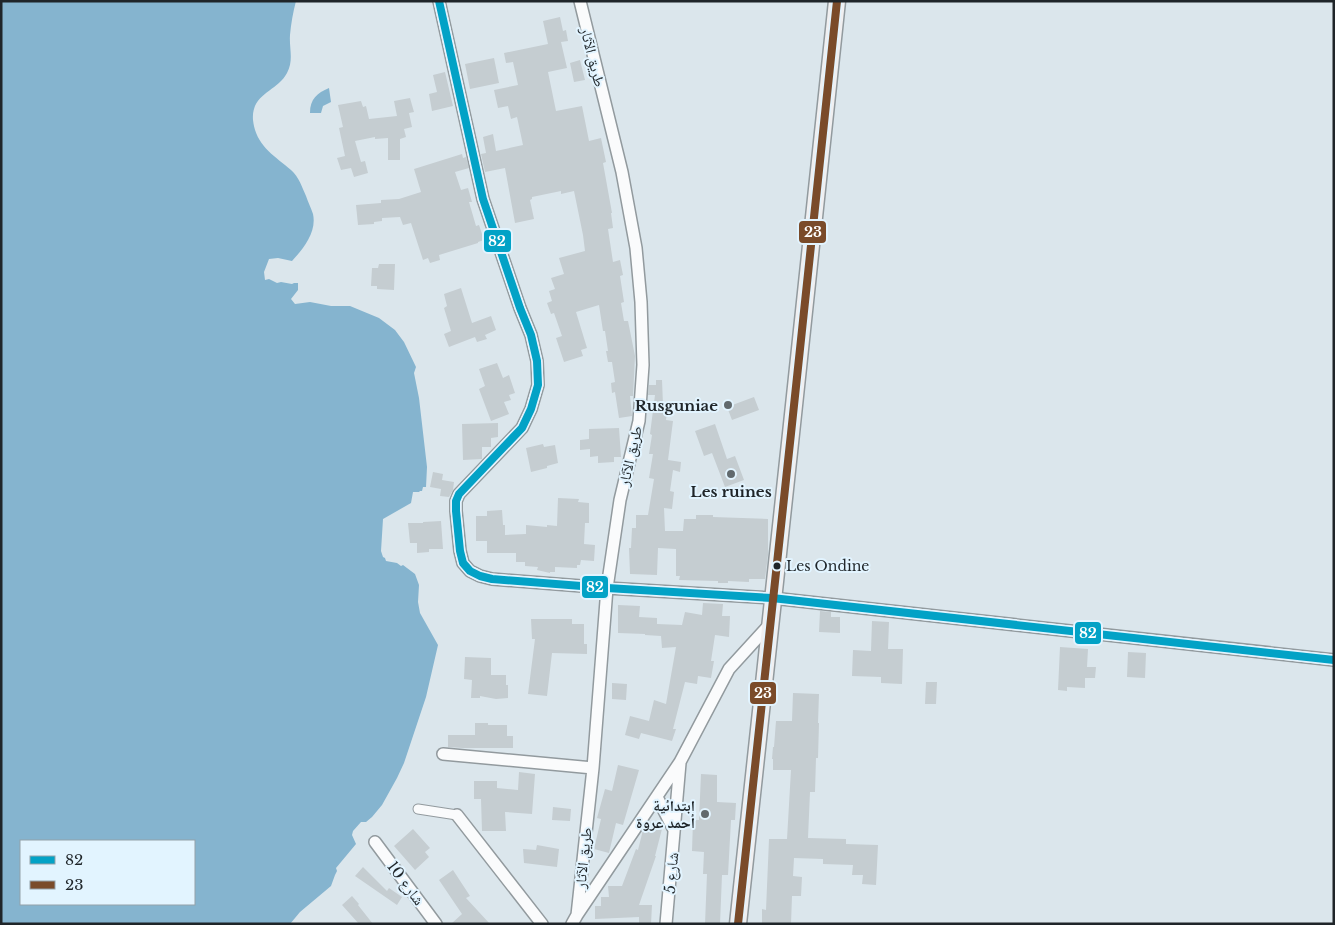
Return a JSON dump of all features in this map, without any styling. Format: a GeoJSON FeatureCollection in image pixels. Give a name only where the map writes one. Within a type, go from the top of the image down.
{"type":"FeatureCollection","features":[{"type":"Feature","properties":{"kind":"main road"},"geometry":{"type":"LineString","coordinates":[[738,924],[837,1]]}},
{"type":"Feature","properties":{"kind":"street"},"geometry":{"type":"LineString","coordinates":[[439,1],[483,199],[531,335],[538,361],[538,385],[531,409],[522,428],[459,494],[456,501],[460,551],[463,563],[470,571],[492,579],[772,598],[1334,660]]}},
{"type":"Feature","properties":{"kind":"street","name":"طريق الآثار"},"geometry":{"type":"LineString","coordinates":[[575,919],[593,768],[607,588],[620,500],[639,421],[643,365],[641,302],[636,248],[622,172],[580,1]]}},
{"type":"Feature","properties":{"kind":"street"},"geometry":{"type":"LineString","coordinates":[[575,919],[680,762],[729,670],[770,624]]}},
{"type":"Feature","properties":{"kind":"street"},"geometry":{"type":"LineString","coordinates":[[443,754],[593,768]]}},
{"type":"Feature","properties":{"kind":"street","name":"شارع 5"},"geometry":{"type":"LineString","coordinates":[[666,924],[680,762]]}},
{"type":"Feature","properties":{"kind":"street"},"geometry":{"type":"LineString","coordinates":[[657,796],[674,830]]}},
{"type":"Feature","properties":{"kind":"street"},"geometry":{"type":"LineString","coordinates":[[418,809],[457,815],[542,924]]}},
{"type":"Feature","properties":{"kind":"street","name":"شارع 10"},"geometry":{"type":"LineString","coordinates":[[375,842],[436,924]]}},
{"type":"Feature","properties":{"kind":"water"},"geometry":{"type":"Polygon","coordinates":[[[1,1],[296,1],[290,31],[291,59],[289,68],[283,79],[260,98],[253,111],[253,120],[258,137],[262,143],[298,179],[313,214],[314,221],[308,240],[292,261],[278,258],[269,259],[264,272],[265,280],[269,279],[277,283],[298,283],[298,290],[291,299],[295,304],[310,302],[331,306],[350,306],[379,318],[395,330],[404,342],[416,367],[414,373],[419,398],[427,467],[426,487],[423,487],[422,491],[413,492],[411,503],[383,519],[381,551],[386,561],[403,565],[415,574],[419,585],[418,602],[420,613],[438,645],[426,697],[404,763],[397,778],[382,805],[372,817],[366,822],[361,822],[353,831],[352,835],[356,844],[336,868],[337,871],[331,886],[300,912],[290,924],[1,924],[1,1]]]}},
{"type":"Feature","properties":{"kind":"water"},"geometry":{"type":"Polygon","coordinates":[[[329,88],[331,102],[323,106],[321,113],[310,113],[311,104],[315,97],[329,88]]]}},
{"type":"Feature","properties":{"kind":"building"},"geometry":{"type":"Polygon","coordinates":[[[560,17],[563,31],[566,30],[568,41],[561,42],[567,68],[548,72],[556,111],[582,106],[589,141],[601,138],[606,162],[603,163],[612,213],[613,228],[608,229],[613,262],[620,260],[623,275],[620,276],[624,302],[621,303],[624,321],[628,321],[635,356],[633,396],[630,396],[632,416],[619,418],[615,392],[612,393],[611,383],[615,382],[612,362],[608,362],[605,331],[603,331],[599,305],[576,312],[587,348],[581,350],[583,356],[564,362],[556,338],[562,336],[554,313],[551,314],[547,303],[552,301],[549,291],[555,289],[551,278],[564,274],[559,258],[585,251],[574,191],[561,194],[561,191],[532,197],[530,200],[534,219],[515,223],[505,168],[485,172],[481,154],[486,153],[483,137],[493,134],[496,151],[523,145],[517,117],[511,119],[508,106],[498,108],[494,90],[518,85],[513,62],[506,63],[504,53],[548,44],[543,21],[560,17]]]}},
{"type":"Feature","properties":{"kind":"building"},"geometry":{"type":"Polygon","coordinates":[[[494,58],[499,83],[470,89],[465,64],[494,58]]]}},
{"type":"Feature","properties":{"kind":"building"},"geometry":{"type":"Polygon","coordinates":[[[580,60],[585,80],[574,82],[570,63],[580,60]]]}},
{"type":"Feature","properties":{"kind":"building"},"geometry":{"type":"Polygon","coordinates":[[[445,72],[453,106],[432,111],[429,94],[437,92],[433,75],[445,72]]]}},
{"type":"Feature","properties":{"kind":"building"},"geometry":{"type":"Polygon","coordinates":[[[410,98],[414,112],[409,113],[412,127],[404,129],[406,137],[400,139],[400,160],[388,160],[388,138],[375,139],[375,137],[355,141],[361,162],[365,161],[368,173],[354,177],[351,168],[341,170],[337,158],[345,156],[339,128],[343,127],[338,105],[361,101],[363,107],[366,106],[369,119],[397,116],[394,101],[410,98]]]}},
{"type":"Feature","properties":{"kind":"building"},"geometry":{"type":"Polygon","coordinates":[[[462,154],[463,158],[466,157],[469,168],[455,172],[461,190],[468,188],[472,202],[469,202],[476,226],[479,225],[484,240],[439,255],[440,260],[430,263],[428,258],[423,260],[411,223],[403,225],[400,217],[382,218],[382,221],[374,222],[374,224],[358,225],[356,205],[381,203],[381,200],[399,199],[421,192],[414,169],[462,154]]]}},
{"type":"Feature","properties":{"kind":"building"},"geometry":{"type":"Polygon","coordinates":[[[379,264],[395,264],[394,290],[377,289],[377,286],[371,286],[372,268],[378,268],[379,264]]]}},
{"type":"Feature","properties":{"kind":"building"},"geometry":{"type":"Polygon","coordinates":[[[461,288],[472,323],[491,316],[496,330],[485,335],[487,339],[477,342],[475,337],[449,347],[444,334],[451,331],[444,308],[447,306],[444,294],[461,288]]]}},
{"type":"Feature","properties":{"kind":"building"},"geometry":{"type":"Polygon","coordinates":[[[497,363],[503,378],[509,375],[515,393],[509,395],[511,400],[504,402],[509,414],[491,421],[479,389],[485,386],[479,369],[497,363]]]}},
{"type":"Feature","properties":{"kind":"building"},"geometry":{"type":"Polygon","coordinates":[[[656,380],[662,380],[663,405],[668,405],[666,420],[673,421],[668,460],[681,462],[680,472],[673,470],[670,491],[674,492],[672,509],[664,508],[665,531],[683,531],[684,519],[696,519],[696,515],[768,519],[768,555],[765,579],[749,579],[749,582],[728,581],[728,583],[679,580],[680,576],[676,576],[676,549],[658,548],[657,575],[630,574],[629,548],[631,548],[632,528],[636,528],[636,515],[648,515],[654,479],[649,478],[653,454],[649,454],[655,395],[648,395],[649,385],[656,385],[656,380]]]}},
{"type":"Feature","properties":{"kind":"building"},"geometry":{"type":"Polygon","coordinates":[[[754,397],[759,410],[732,420],[727,407],[754,397]]]}},
{"type":"Feature","properties":{"kind":"building"},"geometry":{"type":"Polygon","coordinates":[[[498,423],[498,437],[491,438],[491,447],[482,447],[482,459],[463,460],[462,424],[498,423]]]}},
{"type":"Feature","properties":{"kind":"building"},"geometry":{"type":"Polygon","coordinates":[[[715,424],[727,459],[735,456],[744,480],[725,487],[712,453],[704,456],[695,431],[715,424]]]}},
{"type":"Feature","properties":{"kind":"building"},"geometry":{"type":"Polygon","coordinates":[[[619,428],[621,457],[614,457],[614,462],[598,463],[598,456],[590,457],[590,449],[580,450],[580,440],[589,439],[589,429],[619,428]]]}},
{"type":"Feature","properties":{"kind":"building"},"geometry":{"type":"Polygon","coordinates":[[[543,444],[544,447],[555,445],[558,463],[531,472],[526,448],[543,444]]]}},
{"type":"Feature","properties":{"kind":"building"},"geometry":{"type":"Polygon","coordinates":[[[433,472],[443,474],[442,480],[454,482],[453,490],[449,497],[440,496],[441,489],[430,487],[433,472]]]}},
{"type":"Feature","properties":{"kind":"building"},"geometry":{"type":"Polygon","coordinates":[[[558,498],[579,499],[578,502],[589,503],[589,523],[585,523],[584,544],[595,545],[594,561],[581,560],[577,568],[555,567],[555,572],[550,573],[537,570],[538,567],[525,566],[525,562],[516,562],[516,553],[487,553],[487,541],[476,541],[476,516],[487,516],[487,511],[502,510],[505,535],[526,534],[526,525],[557,526],[558,498]]]}},
{"type":"Feature","properties":{"kind":"building"},"geometry":{"type":"Polygon","coordinates":[[[441,521],[443,549],[429,549],[429,552],[417,553],[417,543],[410,543],[408,523],[441,521]]]}},
{"type":"Feature","properties":{"kind":"building"},"geometry":{"type":"Polygon","coordinates":[[[703,603],[723,604],[722,616],[730,616],[729,637],[715,635],[711,661],[714,661],[711,678],[698,676],[697,684],[685,682],[673,729],[676,729],[672,741],[641,733],[639,739],[625,735],[630,716],[649,721],[654,700],[666,704],[676,647],[662,648],[661,636],[618,633],[618,605],[640,606],[639,617],[657,618],[657,624],[682,625],[685,612],[702,615],[703,603]]]}},
{"type":"Feature","properties":{"kind":"building"},"geometry":{"type":"Polygon","coordinates":[[[820,611],[831,612],[831,617],[840,617],[840,633],[819,632],[820,611]]]}},
{"type":"Feature","properties":{"kind":"building"},"geometry":{"type":"Polygon","coordinates":[[[531,619],[572,619],[572,624],[584,624],[584,644],[587,644],[587,654],[552,653],[547,696],[528,694],[535,639],[532,639],[531,619]]]}},
{"type":"Feature","properties":{"kind":"building"},"geometry":{"type":"Polygon","coordinates":[[[872,621],[889,622],[888,649],[903,649],[902,684],[881,683],[881,677],[852,676],[853,650],[871,651],[872,621]]]}},
{"type":"Feature","properties":{"kind":"building"},"geometry":{"type":"Polygon","coordinates":[[[1060,647],[1088,649],[1087,667],[1096,667],[1095,678],[1085,678],[1085,688],[1067,687],[1067,691],[1058,690],[1060,647]]]}},
{"type":"Feature","properties":{"kind":"building"},"geometry":{"type":"Polygon","coordinates":[[[1128,652],[1146,653],[1145,678],[1127,677],[1128,652]]]}},
{"type":"Feature","properties":{"kind":"building"},"geometry":{"type":"Polygon","coordinates":[[[465,657],[491,658],[491,675],[506,675],[508,698],[496,699],[480,696],[480,698],[471,698],[472,680],[464,679],[465,657]]]}},
{"type":"Feature","properties":{"kind":"building"},"geometry":{"type":"Polygon","coordinates":[[[926,682],[937,682],[936,704],[925,704],[926,682]]]}},
{"type":"Feature","properties":{"kind":"building"},"geometry":{"type":"Polygon","coordinates":[[[612,683],[627,684],[626,700],[612,699],[612,683]]]}},
{"type":"Feature","properties":{"kind":"building"},"geometry":{"type":"Polygon","coordinates":[[[793,693],[819,694],[818,758],[816,758],[815,792],[810,792],[808,838],[846,839],[846,844],[878,845],[876,885],[862,884],[863,875],[852,875],[853,865],[823,864],[823,859],[794,858],[793,876],[802,877],[801,896],[792,896],[791,924],[762,924],[762,909],[766,910],[769,839],[787,839],[791,770],[773,770],[772,759],[776,721],[792,721],[793,693]]]}},
{"type":"Feature","properties":{"kind":"building"},"geometry":{"type":"Polygon","coordinates":[[[475,723],[507,725],[507,736],[513,736],[513,748],[448,747],[448,735],[475,735],[475,723]]]}},
{"type":"Feature","properties":{"kind":"building"},"geometry":{"type":"Polygon","coordinates":[[[618,765],[639,770],[623,825],[616,823],[609,853],[594,849],[601,819],[597,818],[605,789],[612,791],[618,765]]]}},
{"type":"Feature","properties":{"kind":"building"},"geometry":{"type":"Polygon","coordinates":[[[519,772],[535,774],[532,814],[505,812],[506,831],[482,831],[481,799],[474,799],[474,781],[497,781],[497,788],[518,790],[519,772]]]}},
{"type":"Feature","properties":{"kind":"building"},"geometry":{"type":"Polygon","coordinates":[[[701,774],[717,775],[717,802],[736,803],[735,820],[731,820],[728,875],[722,875],[720,924],[705,924],[707,874],[703,874],[704,852],[692,851],[693,820],[699,820],[701,774]]]}},
{"type":"Feature","properties":{"kind":"building"},"geometry":{"type":"Polygon","coordinates":[[[553,807],[571,809],[570,821],[552,820],[553,807]]]}},
{"type":"Feature","properties":{"kind":"building"},"geometry":{"type":"Polygon","coordinates":[[[649,822],[663,825],[656,856],[639,905],[652,905],[651,924],[639,924],[639,917],[595,919],[595,906],[601,906],[601,897],[609,897],[608,886],[622,886],[636,849],[638,850],[643,830],[649,822]]]}},
{"type":"Feature","properties":{"kind":"building"},"geometry":{"type":"Polygon","coordinates":[[[413,829],[430,848],[425,852],[429,857],[415,870],[394,846],[413,829]]]}},
{"type":"Feature","properties":{"kind":"building"},"geometry":{"type":"Polygon","coordinates":[[[537,845],[559,849],[557,867],[524,863],[523,849],[536,850],[537,845]]]}},
{"type":"Feature","properties":{"kind":"building"},"geometry":{"type":"Polygon","coordinates":[[[363,867],[387,891],[389,888],[402,897],[397,905],[355,876],[363,867]]]}},
{"type":"Feature","properties":{"kind":"building"},"geometry":{"type":"Polygon","coordinates":[[[453,870],[470,896],[466,898],[490,924],[451,924],[462,914],[439,880],[453,870]]]}},
{"type":"Feature","properties":{"kind":"building"},"geometry":{"type":"Polygon","coordinates":[[[352,896],[373,924],[359,924],[342,905],[352,896]]]}},
{"type":"Feature","properties":{"kind":"transit line","name":"82"},"geometry":{"type":"LineString","coordinates":[[439,1],[483,199],[531,335],[537,361],[538,385],[531,409],[522,428],[459,494],[456,501],[460,551],[463,563],[470,571],[492,579],[772,598],[1334,660]]}},
{"type":"Feature","properties":{"kind":"transit line","name":"23"},"geometry":{"type":"LineString","coordinates":[[738,924],[837,1]]}},
{"type":"Feature","properties":{"kind":"place","name":"Rusguniae"},"geometry":{"type":"Point","coordinates":[728,405]}},
{"type":"Feature","properties":{"kind":"place","name":"Les ruines"},"geometry":{"type":"Point","coordinates":[731,474]}},
{"type":"Feature","properties":{"kind":"place","name":"Les Ondine"},"geometry":{"type":"Point","coordinates":[777,566]}},
{"type":"Feature","properties":{"kind":"place","name":"إبتدائية أحمد عروة"},"geometry":{"type":"Point","coordinates":[705,814]}}]}
